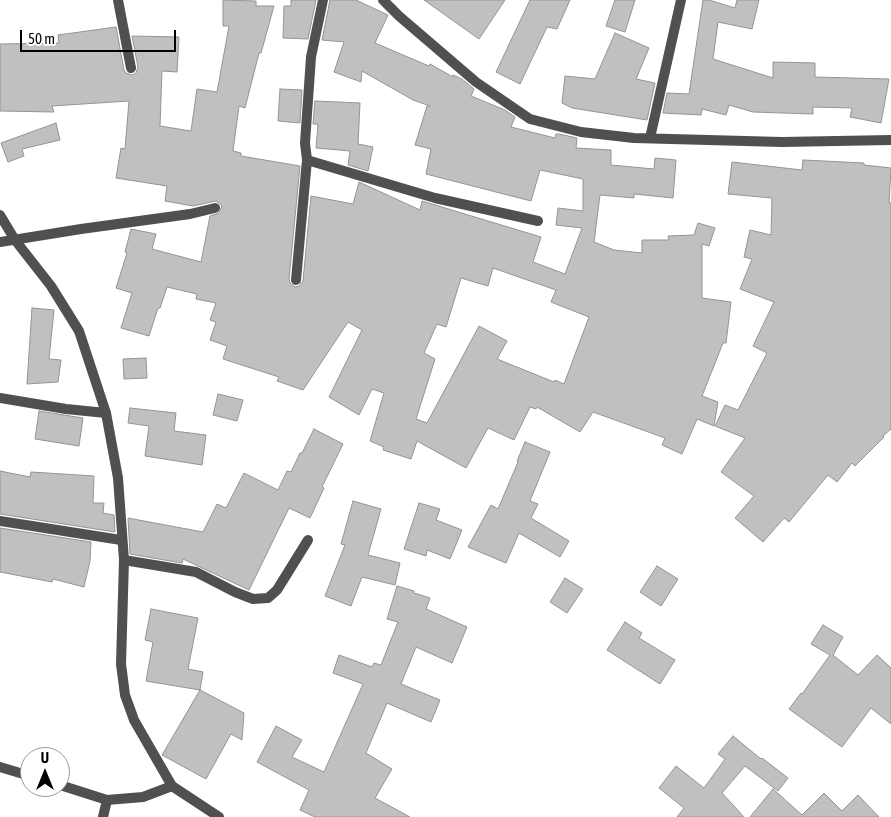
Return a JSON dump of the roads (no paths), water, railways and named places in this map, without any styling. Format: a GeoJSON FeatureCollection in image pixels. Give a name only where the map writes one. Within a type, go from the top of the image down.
{"type":"FeatureCollection","features":[{"type":"Feature","properties":{"kind":"street"},"geometry":{"type":"LineString","coordinates":[[118,0],[131,68]]}},
{"type":"Feature","properties":{"kind":"street"},"geometry":{"type":"LineString","coordinates":[[296,280],[307,160],[305,143],[311,57],[323,0]]}},
{"type":"Feature","properties":{"kind":"street"},"geometry":{"type":"LineString","coordinates":[[383,0],[476,82],[530,119],[582,132],[650,138],[782,142],[891,140]]}},
{"type":"Feature","properties":{"kind":"street"},"geometry":{"type":"LineString","coordinates":[[650,138],[682,0]]}},
{"type":"Feature","properties":{"kind":"street"},"geometry":{"type":"LineString","coordinates":[[307,160],[435,198],[538,221]]}},
{"type":"Feature","properties":{"kind":"street"},"geometry":{"type":"LineString","coordinates":[[0,242],[190,214],[215,208]]}},
{"type":"Feature","properties":{"kind":"street"},"geometry":{"type":"LineString","coordinates":[[0,215],[14,240],[51,286],[79,331],[106,412],[118,478],[121,540],[124,560],[121,664],[125,695],[134,720],[172,786],[219,817]]}},
{"type":"Feature","properties":{"kind":"street"},"geometry":{"type":"LineString","coordinates":[[0,398],[66,409],[106,412]]}},
{"type":"Feature","properties":{"kind":"street"},"geometry":{"type":"LineString","coordinates":[[0,521],[121,540]]}},
{"type":"Feature","properties":{"kind":"street"},"geometry":{"type":"LineString","coordinates":[[124,560],[196,572],[253,599],[268,598],[278,590],[308,540]]}},
{"type":"Feature","properties":{"kind":"street"},"geometry":{"type":"LineString","coordinates":[[0,767],[20,773]]}},
{"type":"Feature","properties":{"kind":"street"},"geometry":{"type":"LineString","coordinates":[[70,788],[107,800],[142,797],[172,786]]}},
{"type":"Feature","properties":{"kind":"street"},"geometry":{"type":"LineString","coordinates":[[103,817],[107,800]]}}]}
